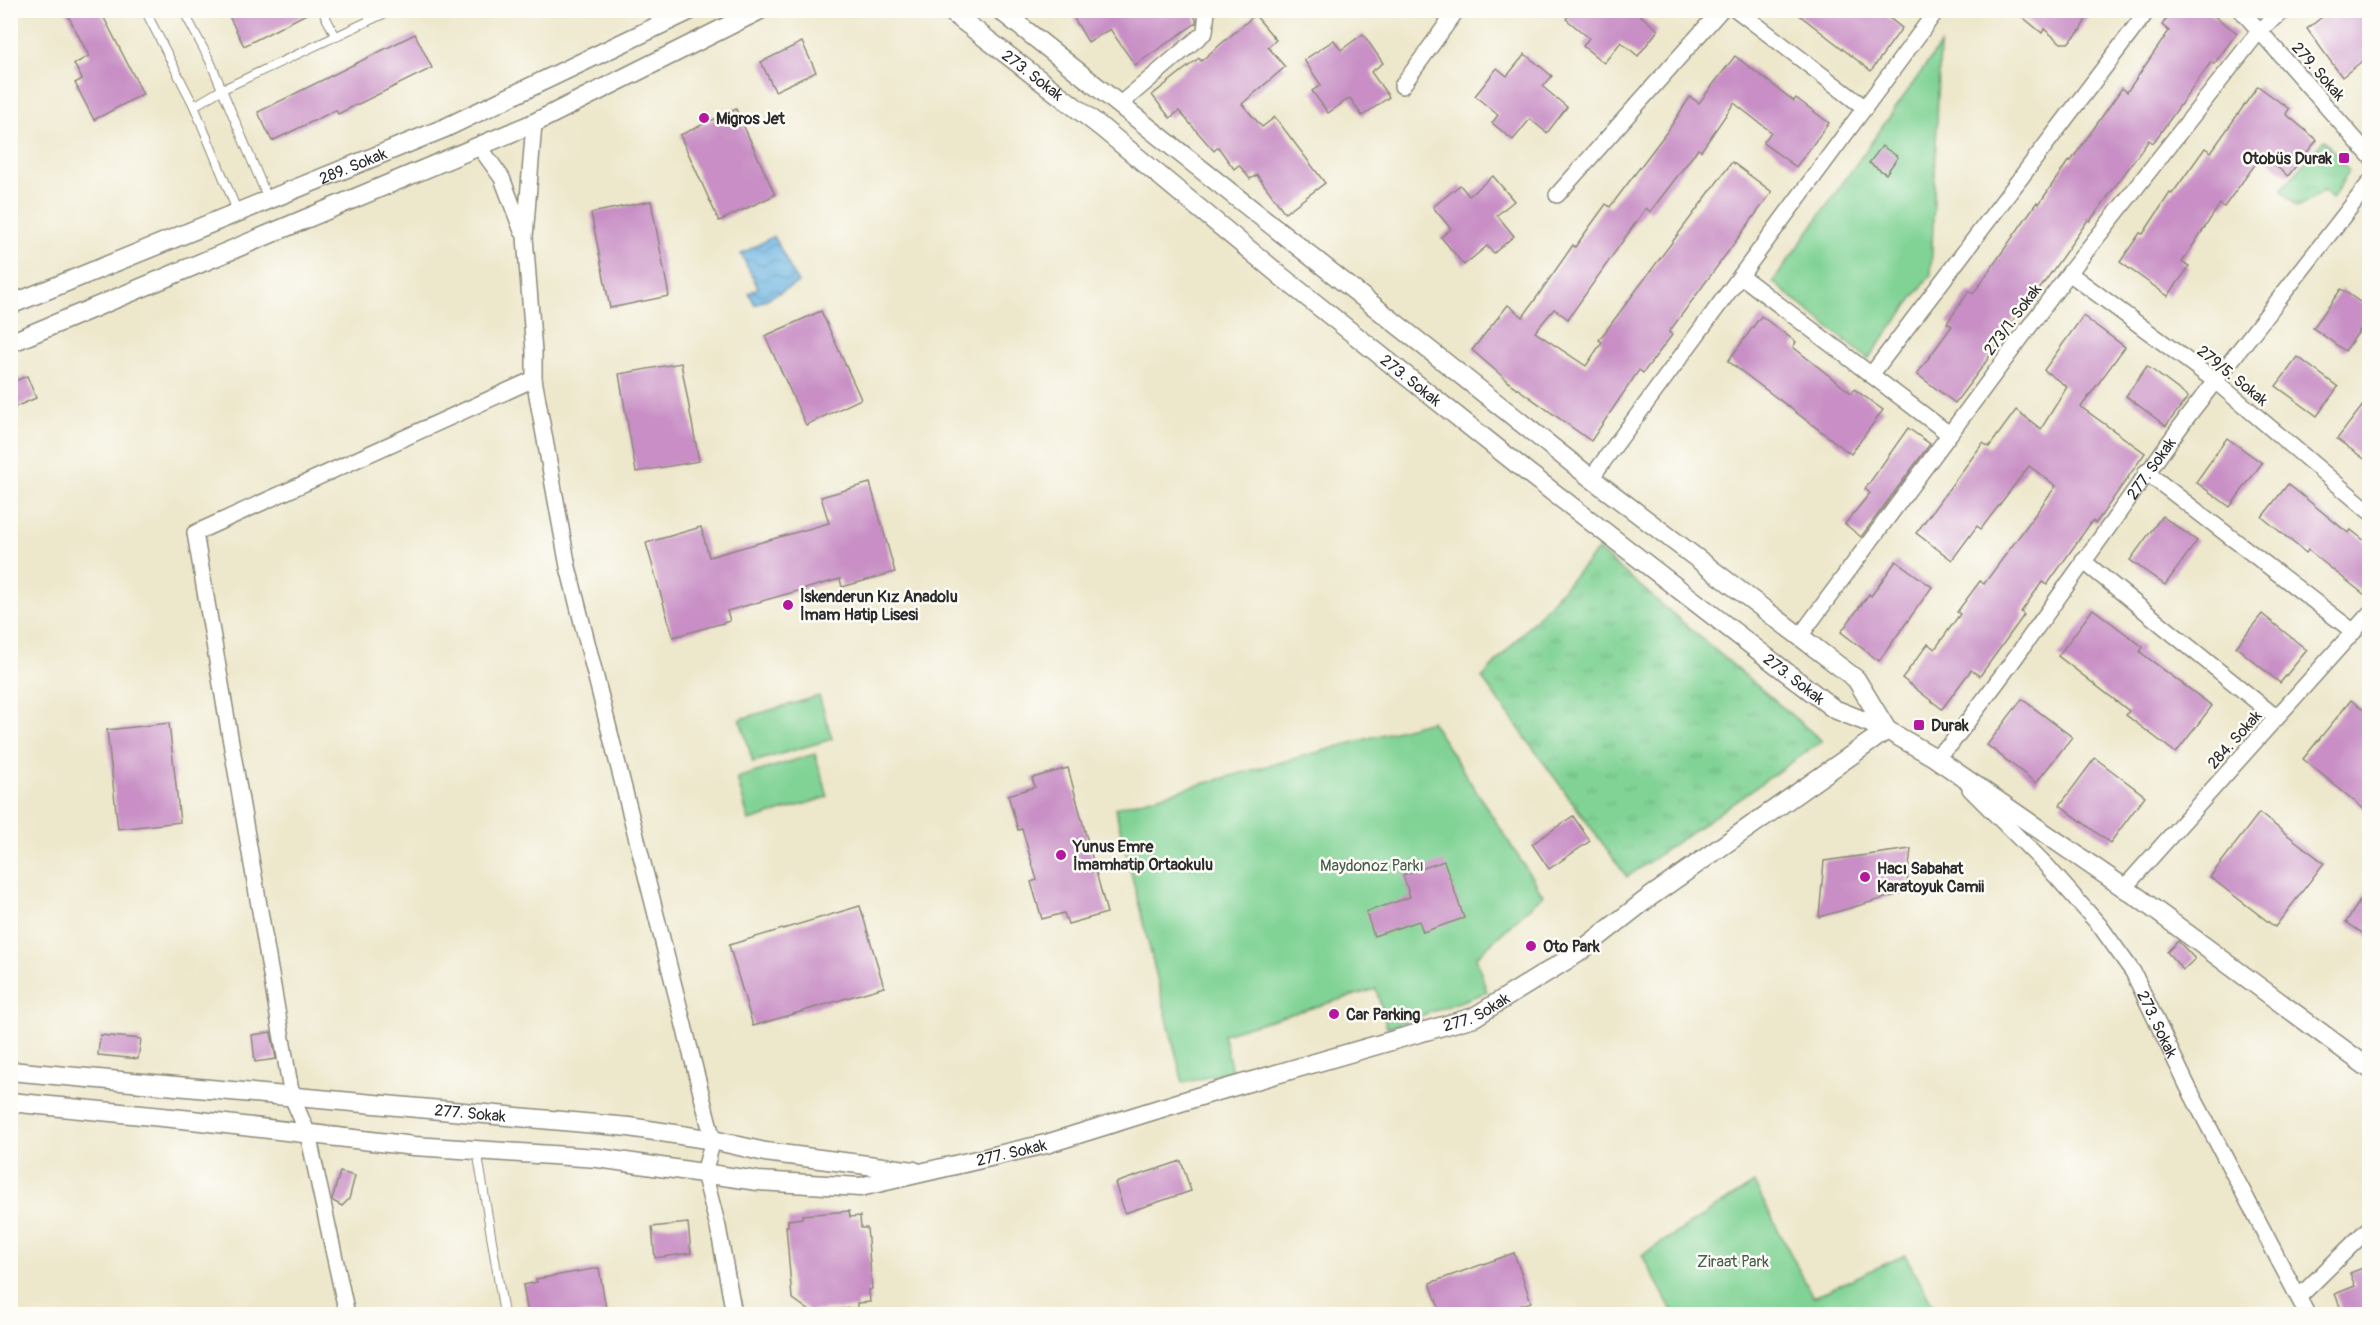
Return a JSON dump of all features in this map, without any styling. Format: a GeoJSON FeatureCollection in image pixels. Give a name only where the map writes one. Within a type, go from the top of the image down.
{"type":"FeatureCollection","features":[{"type":"Feature","properties":{"kind":"street","name":"289. Sokak"},"geometry":{"type":"LineString","coordinates":[[10,305],[445,128],[691,10]]}},
{"type":"Feature","properties":{"kind":"street"},"geometry":{"type":"LineString","coordinates":[[10,343],[534,123],[760,10]]}},
{"type":"Feature","properties":{"kind":"street","name":"273. Sokak"},"geometry":{"type":"LineString","coordinates":[[949,10],[1101,127],[1282,277],[1518,464],[1834,709],[1887,730],[1934,758],[2124,888],[2370,1069]]}},
{"type":"Feature","properties":{"kind":"street","name":"273. Sokak"},"geometry":{"type":"LineString","coordinates":[[1000,10],[1592,478],[1856,679],[1887,730]]}},
{"type":"Feature","properties":{"kind":"street"},"geometry":{"type":"LineString","coordinates":[[1119,105],[1205,32],[1207,10]]}},
{"type":"Feature","properties":{"kind":"street"},"geometry":{"type":"LineString","coordinates":[[1402,86],[1457,10]]}},
{"type":"Feature","properties":{"kind":"street"},"geometry":{"type":"LineString","coordinates":[[1557,195],[1721,10]]}},
{"type":"Feature","properties":{"kind":"street"},"geometry":{"type":"LineString","coordinates":[[1737,10],[1865,108]]}},
{"type":"Feature","properties":{"kind":"street"},"geometry":{"type":"LineString","coordinates":[[1592,478],[1937,10]]}},
{"type":"Feature","properties":{"kind":"street"},"geometry":{"type":"LineString","coordinates":[[1871,375],[2148,10]]}},
{"type":"Feature","properties":{"kind":"street","name":"279. Sokak"},"geometry":{"type":"LineString","coordinates":[[2241,10],[2370,156]]}},
{"type":"Feature","properties":{"kind":"street","name":"273/1. Sokak"},"geometry":{"type":"LineString","coordinates":[[1800,636],[2069,273],[2260,30],[2285,10]]}},
{"type":"Feature","properties":{"kind":"street"},"geometry":{"type":"LineString","coordinates":[[534,123],[525,237],[534,379],[568,567],[712,1140],[704,1173],[718,1227],[735,1314]]}},
{"type":"Feature","properties":{"kind":"street"},"geometry":{"type":"LineString","coordinates":[[479,146],[502,178],[525,237]]}},
{"type":"Feature","properties":{"kind":"street","name":"277. Sokak"},"geometry":{"type":"LineString","coordinates":[[1934,758],[1950,745],[2146,472],[2370,182]]}},
{"type":"Feature","properties":{"kind":"street"},"geometry":{"type":"LineString","coordinates":[[268,200],[281,230]]}},
{"type":"Feature","properties":{"kind":"street"},"geometry":{"type":"LineString","coordinates":[[238,213],[246,244]]}},
{"type":"Feature","properties":{"kind":"street","name":"279/5. Sokak"},"geometry":{"type":"LineString","coordinates":[[2069,273],[2215,381],[2370,512]]}},
{"type":"Feature","properties":{"kind":"street"},"geometry":{"type":"LineString","coordinates":[[1741,276],[1949,434]]}},
{"type":"Feature","properties":{"kind":"street"},"geometry":{"type":"LineString","coordinates":[[347,1314],[308,1134],[292,1097],[195,533],[534,379]]}},
{"type":"Feature","properties":{"kind":"street"},"geometry":{"type":"LineString","coordinates":[[2146,472],[2354,632]]}},
{"type":"Feature","properties":{"kind":"street"},"geometry":{"type":"LineString","coordinates":[[2083,561],[2277,718]]}},
{"type":"Feature","properties":{"kind":"street","name":"284. Sokak"},"geometry":{"type":"LineString","coordinates":[[2124,888],[2370,613]]}},
{"type":"Feature","properties":{"kind":"street","name":"277. Sokak"},"geometry":{"type":"LineString","coordinates":[[10,1102],[414,1146],[598,1158],[758,1181],[860,1187],[1046,1144],[1197,1097],[1322,1063],[1474,1017],[1578,953],[1666,886],[1887,730]]}},
{"type":"Feature","properties":{"kind":"street","name":"273. Sokak"},"geometry":{"type":"LineString","coordinates":[[1953,771],[2046,865],[2100,926],[2133,972],[2188,1087],[2307,1314]]}},
{"type":"Feature","properties":{"kind":"street","name":"277. Sokak"},"geometry":{"type":"LineString","coordinates":[[10,1071],[629,1127],[712,1140],[765,1152],[928,1173]]}},
{"type":"Feature","properties":{"kind":"street"},"geometry":{"type":"LineString","coordinates":[[2299,1298],[2370,1227]]}},
{"type":"Feature","properties":{"kind":"lane"},"geometry":{"type":"LineString","coordinates":[[145,10],[194,106],[238,213]]}},
{"type":"Feature","properties":{"kind":"lane"},"geometry":{"type":"LineString","coordinates":[[183,10],[210,61],[268,200]]}},
{"type":"Feature","properties":{"kind":"lane"},"geometry":{"type":"LineString","coordinates":[[322,10],[336,37]]}},
{"type":"Feature","properties":{"kind":"lane"},"geometry":{"type":"LineString","coordinates":[[194,106],[221,90],[392,10]]}},
{"type":"Feature","properties":{"kind":"lane"},"geometry":{"type":"LineString","coordinates":[[477,1150],[504,1314]]}},
{"type":"Feature","properties":{"kind":"green space"},"geometry":{"type":"Polygon","coordinates":[[[1940,45],[1931,274],[1868,359],[1773,282],[1940,45]]]}},
{"type":"Feature","properties":{"kind":"green space"},"geometry":{"type":"Polygon","coordinates":[[[2324,140],[2349,171],[2332,199],[2324,191],[2297,207],[2282,189],[2324,140]]]}},
{"type":"Feature","properties":{"kind":"green space"},"geometry":{"type":"Polygon","coordinates":[[[1598,550],[1822,741],[1627,877],[1482,678],[1598,550]]]}},
{"type":"Feature","properties":{"kind":"green space"},"geometry":{"type":"Polygon","coordinates":[[[819,696],[832,739],[753,762],[740,719],[819,696]]]}},
{"type":"Feature","properties":{"kind":"green space","name":"Maydonoz Parkı"},"geometry":{"type":"Polygon","coordinates":[[[1431,721],[1543,895],[1476,957],[1487,992],[1387,1028],[1376,989],[1223,1034],[1232,1071],[1183,1083],[1115,808],[1431,721]]]}},
{"type":"Feature","properties":{"kind":"green space"},"geometry":{"type":"Polygon","coordinates":[[[815,754],[828,797],[749,821],[737,778],[815,754]]]}},
{"type":"Feature","properties":{"kind":"green space","name":"Ziraat Park"},"geometry":{"type":"Polygon","coordinates":[[[1754,1183],[1813,1297],[1905,1255],[1938,1314],[1674,1314],[1642,1255],[1754,1183]]]}},
{"type":"Feature","properties":{"kind":"water"},"geometry":{"type":"Polygon","coordinates":[[[774,236],[798,283],[755,305],[749,293],[758,288],[741,254],[774,236]]]}},
{"type":"Feature","properties":{"kind":"building"},"geometry":{"type":"Polygon","coordinates":[[[65,10],[100,10],[143,94],[94,120],[75,83],[82,79],[74,64],[89,56],[65,10]]]}},
{"type":"Feature","properties":{"kind":"building"},"geometry":{"type":"Polygon","coordinates":[[[226,10],[314,10],[244,46],[226,10]]]}},
{"type":"Feature","properties":{"kind":"building"},"geometry":{"type":"Polygon","coordinates":[[[1069,10],[1190,10],[1196,23],[1135,65],[1110,29],[1088,42],[1069,10]]]}},
{"type":"Feature","properties":{"kind":"building"},"geometry":{"type":"Polygon","coordinates":[[[1573,10],[1634,10],[1658,30],[1638,56],[1621,42],[1604,63],[1583,46],[1589,38],[1566,19],[1573,10]]]}},
{"type":"Feature","properties":{"kind":"building"},"geometry":{"type":"Polygon","coordinates":[[[1793,10],[1879,10],[1902,28],[1871,71],[1793,10]]]}},
{"type":"Feature","properties":{"kind":"building"},"geometry":{"type":"Polygon","coordinates":[[[2014,10],[2091,10],[2079,32],[2068,43],[2061,43],[2044,29],[2042,33],[2014,10]]]}},
{"type":"Feature","properties":{"kind":"building"},"geometry":{"type":"Polygon","coordinates":[[[2172,10],[2206,10],[2237,33],[2214,64],[2211,62],[2153,143],[2149,140],[2090,221],[2088,220],[2025,310],[2022,307],[1955,403],[1917,374],[1952,326],[1947,323],[1969,291],[1973,294],[2037,202],[2039,204],[2122,88],[2127,92],[2169,31],[2162,25],[2172,10]]]}},
{"type":"Feature","properties":{"kind":"building"},"geometry":{"type":"Polygon","coordinates":[[[2331,10],[2370,10],[2370,55],[2342,77],[2307,29],[2331,10]]]}},
{"type":"Feature","properties":{"kind":"building"},"geometry":{"type":"Polygon","coordinates":[[[1255,15],[1276,40],[1268,47],[1285,67],[1242,104],[1262,127],[1275,117],[1325,183],[1285,213],[1257,175],[1250,179],[1239,165],[1234,169],[1218,147],[1214,151],[1179,111],[1170,118],[1152,95],[1199,58],[1201,61],[1255,15]]]}},
{"type":"Feature","properties":{"kind":"building"},"geometry":{"type":"Polygon","coordinates":[[[415,34],[432,68],[338,114],[336,110],[272,141],[258,112],[415,34]]]}},
{"type":"Feature","properties":{"kind":"building"},"geometry":{"type":"Polygon","coordinates":[[[1363,34],[1383,63],[1371,72],[1389,97],[1362,116],[1350,98],[1328,113],[1312,91],[1321,85],[1304,60],[1334,40],[1341,50],[1363,34]]]}},
{"type":"Feature","properties":{"kind":"building"},"geometry":{"type":"Polygon","coordinates":[[[802,42],[816,72],[775,91],[761,62],[802,42]]]}},
{"type":"Feature","properties":{"kind":"building"},"geometry":{"type":"Polygon","coordinates":[[[1525,54],[1552,76],[1543,87],[1567,107],[1547,133],[1530,119],[1513,140],[1492,123],[1498,115],[1475,96],[1497,68],[1507,76],[1525,54]]]}},
{"type":"Feature","properties":{"kind":"building"},"geometry":{"type":"Polygon","coordinates":[[[1735,56],[1794,101],[1796,98],[1829,123],[1796,167],[1763,143],[1771,132],[1734,103],[1701,151],[1698,149],[1650,212],[1646,208],[1568,319],[1554,309],[1535,332],[1586,366],[1602,342],[1599,340],[1732,162],[1772,192],[1669,332],[1672,335],[1643,373],[1639,370],[1591,441],[1511,384],[1472,350],[1508,305],[1523,317],[1573,245],[1575,247],[1606,204],[1610,207],[1669,129],[1690,97],[1699,103],[1735,56]]]}},
{"type":"Feature","properties":{"kind":"building"},"geometry":{"type":"Polygon","coordinates":[[[2258,86],[2289,109],[2286,114],[2317,140],[2288,176],[2262,155],[2224,207],[2220,204],[2182,262],[2189,267],[2168,296],[2120,262],[2205,148],[2211,152],[2258,86]]]}},
{"type":"Feature","properties":{"kind":"building"},"geometry":{"type":"Polygon","coordinates":[[[736,109],[775,195],[719,221],[680,135],[736,109]]]}},
{"type":"Feature","properties":{"kind":"building"},"geometry":{"type":"Polygon","coordinates":[[[1882,146],[1898,157],[1886,174],[1869,163],[1882,146]]]}},
{"type":"Feature","properties":{"kind":"building"},"geometry":{"type":"Polygon","coordinates":[[[1493,176],[1514,201],[1497,215],[1514,236],[1494,253],[1487,246],[1464,265],[1441,237],[1451,229],[1433,207],[1460,185],[1469,196],[1493,176]]]}},
{"type":"Feature","properties":{"kind":"building"},"geometry":{"type":"Polygon","coordinates":[[[651,201],[669,296],[610,308],[591,213],[651,201]]]}},
{"type":"Feature","properties":{"kind":"building"},"geometry":{"type":"Polygon","coordinates":[[[2341,289],[2370,309],[2370,316],[2345,351],[2313,328],[2341,289]]]}},
{"type":"Feature","properties":{"kind":"building"},"geometry":{"type":"Polygon","coordinates":[[[821,311],[861,399],[806,425],[765,336],[821,311]]]}},
{"type":"Feature","properties":{"kind":"building"},"geometry":{"type":"Polygon","coordinates":[[[1761,316],[1796,342],[1793,347],[1851,393],[1854,389],[1883,410],[1851,454],[1728,361],[1761,316]]]}},
{"type":"Feature","properties":{"kind":"building"},"geometry":{"type":"Polygon","coordinates":[[[2083,316],[2125,347],[2081,407],[2145,453],[2096,523],[2092,521],[2047,585],[2042,582],[2021,612],[2024,615],[1980,676],[1971,670],[1942,709],[1902,678],[1928,644],[1935,649],[1960,614],[1957,612],[1980,581],[1984,584],[2056,486],[2029,466],[1981,529],[1977,526],[1952,560],[1916,533],[1983,443],[1989,447],[2016,410],[2041,429],[2067,387],[2044,370],[2083,316]]]}},
{"type":"Feature","properties":{"kind":"building"},"geometry":{"type":"Polygon","coordinates":[[[2298,357],[2338,387],[2317,416],[2276,386],[2298,357]]]}},
{"type":"Feature","properties":{"kind":"building"},"geometry":{"type":"Polygon","coordinates":[[[681,363],[699,461],[636,472],[619,374],[681,363]]]}},
{"type":"Feature","properties":{"kind":"building"},"geometry":{"type":"Polygon","coordinates":[[[2147,366],[2188,397],[2166,426],[2126,396],[2147,366]]]}},
{"type":"Feature","properties":{"kind":"building"},"geometry":{"type":"Polygon","coordinates":[[[27,376],[36,398],[10,409],[10,383],[27,376]]]}},
{"type":"Feature","properties":{"kind":"building"},"geometry":{"type":"Polygon","coordinates":[[[2370,396],[2370,463],[2337,439],[2370,396]]]}},
{"type":"Feature","properties":{"kind":"building"},"geometry":{"type":"Polygon","coordinates":[[[1908,428],[1930,444],[1861,537],[1845,524],[1870,493],[1865,489],[1908,428]]]}},
{"type":"Feature","properties":{"kind":"building"},"geometry":{"type":"Polygon","coordinates":[[[2227,438],[2262,463],[2230,507],[2196,482],[2227,438]]]}},
{"type":"Feature","properties":{"kind":"building"},"geometry":{"type":"Polygon","coordinates":[[[870,483],[895,572],[842,587],[840,579],[727,611],[730,621],[673,637],[646,543],[701,527],[709,557],[829,523],[821,497],[870,483]]]}},
{"type":"Feature","properties":{"kind":"building"},"geometry":{"type":"Polygon","coordinates":[[[2288,484],[2348,533],[2351,530],[2370,545],[2370,599],[2308,550],[2306,553],[2262,517],[2288,484]]]}},
{"type":"Feature","properties":{"kind":"building"},"geometry":{"type":"Polygon","coordinates":[[[2162,516],[2197,541],[2165,585],[2130,560],[2162,516]]]}},
{"type":"Feature","properties":{"kind":"building"},"geometry":{"type":"Polygon","coordinates":[[[1896,561],[1932,587],[1879,661],[1841,632],[1896,561]]]}},
{"type":"Feature","properties":{"kind":"building"},"geometry":{"type":"Polygon","coordinates":[[[2093,609],[2143,647],[2140,652],[2212,706],[2176,753],[2126,715],[2129,711],[2058,656],[2093,609]]]}},
{"type":"Feature","properties":{"kind":"building"},"geometry":{"type":"Polygon","coordinates":[[[2262,614],[2307,650],[2280,683],[2236,647],[2262,614]]]}},
{"type":"Feature","properties":{"kind":"building"},"geometry":{"type":"Polygon","coordinates":[[[2022,699],[2072,737],[2036,783],[1987,745],[2022,699]]]}},
{"type":"Feature","properties":{"kind":"building"},"geometry":{"type":"Polygon","coordinates":[[[2351,700],[2370,715],[2370,814],[2303,759],[2351,700]]]}},
{"type":"Feature","properties":{"kind":"building"},"geometry":{"type":"Polygon","coordinates":[[[169,723],[180,822],[118,829],[107,730],[169,723]]]}},
{"type":"Feature","properties":{"kind":"building"},"geometry":{"type":"Polygon","coordinates":[[[2095,758],[2145,796],[2110,843],[2060,805],[2095,758]]]}},
{"type":"Feature","properties":{"kind":"building","name":"Yunus Emre İmamhatip Ortaokulu"},"geometry":{"type":"Polygon","coordinates":[[[1068,768],[1107,913],[1068,924],[1064,913],[1042,919],[1031,882],[1037,880],[1022,829],[1018,830],[1008,795],[1035,787],[1032,778],[1068,768]]]}},
{"type":"Feature","properties":{"kind":"building"},"geometry":{"type":"Polygon","coordinates":[[[2259,813],[2324,863],[2275,927],[2210,877],[2259,813]]]}},
{"type":"Feature","properties":{"kind":"building"},"geometry":{"type":"Polygon","coordinates":[[[1573,816],[1590,841],[1549,869],[1532,844],[1573,816]]]}},
{"type":"Feature","properties":{"kind":"building","name":"Hacı Sabahat Karatoyuk Camii"},"geometry":{"type":"Polygon","coordinates":[[[1911,849],[1906,892],[1819,917],[1824,861],[1911,849]]]}},
{"type":"Feature","properties":{"kind":"building"},"geometry":{"type":"Polygon","coordinates":[[[1444,861],[1464,918],[1423,932],[1419,921],[1374,936],[1366,912],[1410,897],[1403,875],[1444,861]]]}},
{"type":"Feature","properties":{"kind":"building"},"geometry":{"type":"Polygon","coordinates":[[[2370,886],[2370,938],[2346,922],[2370,886]]]}},
{"type":"Feature","properties":{"kind":"building"},"geometry":{"type":"Polygon","coordinates":[[[860,906],[884,987],[753,1026],[729,945],[860,906]]]}},
{"type":"Feature","properties":{"kind":"building"},"geometry":{"type":"Polygon","coordinates":[[[2178,941],[2195,959],[2183,970],[2167,952],[2178,941]]]}},
{"type":"Feature","properties":{"kind":"building"},"geometry":{"type":"Polygon","coordinates":[[[271,1032],[276,1059],[255,1062],[252,1035],[271,1032]]]}},
{"type":"Feature","properties":{"kind":"building"},"geometry":{"type":"Polygon","coordinates":[[[100,1035],[141,1039],[138,1059],[98,1055],[100,1035]]]}},
{"type":"Feature","properties":{"kind":"building"},"geometry":{"type":"Polygon","coordinates":[[[1181,1161],[1191,1191],[1125,1213],[1115,1183],[1181,1161]]]}},
{"type":"Feature","properties":{"kind":"building"},"geometry":{"type":"Polygon","coordinates":[[[340,1172],[355,1176],[349,1199],[342,1206],[332,1199],[340,1172]]]}},
{"type":"Feature","properties":{"kind":"building"},"geometry":{"type":"Polygon","coordinates":[[[849,1211],[850,1217],[860,1216],[861,1228],[867,1228],[872,1289],[869,1290],[870,1302],[857,1303],[857,1308],[810,1311],[792,1298],[786,1226],[788,1226],[788,1220],[802,1218],[802,1215],[849,1211]]]}},
{"type":"Feature","properties":{"kind":"building"},"geometry":{"type":"Polygon","coordinates":[[[688,1223],[691,1253],[655,1258],[652,1227],[688,1223]]]}},
{"type":"Feature","properties":{"kind":"building"},"geometry":{"type":"Polygon","coordinates":[[[1514,1253],[1531,1302],[1496,1314],[1441,1314],[1430,1283],[1514,1253]]]}},
{"type":"Feature","properties":{"kind":"building"},"geometry":{"type":"Polygon","coordinates":[[[2370,1265],[2370,1314],[2343,1314],[2335,1294],[2355,1286],[2350,1273],[2370,1265]]]}},
{"type":"Feature","properties":{"kind":"building"},"geometry":{"type":"Polygon","coordinates":[[[599,1268],[607,1314],[528,1314],[523,1285],[537,1282],[536,1279],[599,1268]]]}},
{"type":"Feature","properties":{"kind":"place","name":"Migros Jet"},"geometry":{"type":"Point","coordinates":[704,118]}},
{"type":"Feature","properties":{"kind":"place","name":"Otobüs Durak"},"geometry":{"type":"Point","coordinates":[2344,158]}},
{"type":"Feature","properties":{"kind":"place","name":"İskenderun Kız Anadolu İmam Hatip Lisesi"},"geometry":{"type":"Point","coordinates":[788,605]}},
{"type":"Feature","properties":{"kind":"place","name":"Durak"},"geometry":{"type":"Point","coordinates":[1919,725]}},
{"type":"Feature","properties":{"kind":"place","name":"Yunus Emre İmamhatip Ortaokulu"},"geometry":{"type":"Point","coordinates":[1061,855]}},
{"type":"Feature","properties":{"kind":"place","name":"Hacı Sabahat Karatoyuk Camii"},"geometry":{"type":"Point","coordinates":[1865,877]}},
{"type":"Feature","properties":{"kind":"place","name":"Oto Park"},"geometry":{"type":"Point","coordinates":[1531,946]}},
{"type":"Feature","properties":{"kind":"place","name":"Car Parking"},"geometry":{"type":"Point","coordinates":[1334,1014]}}]}
